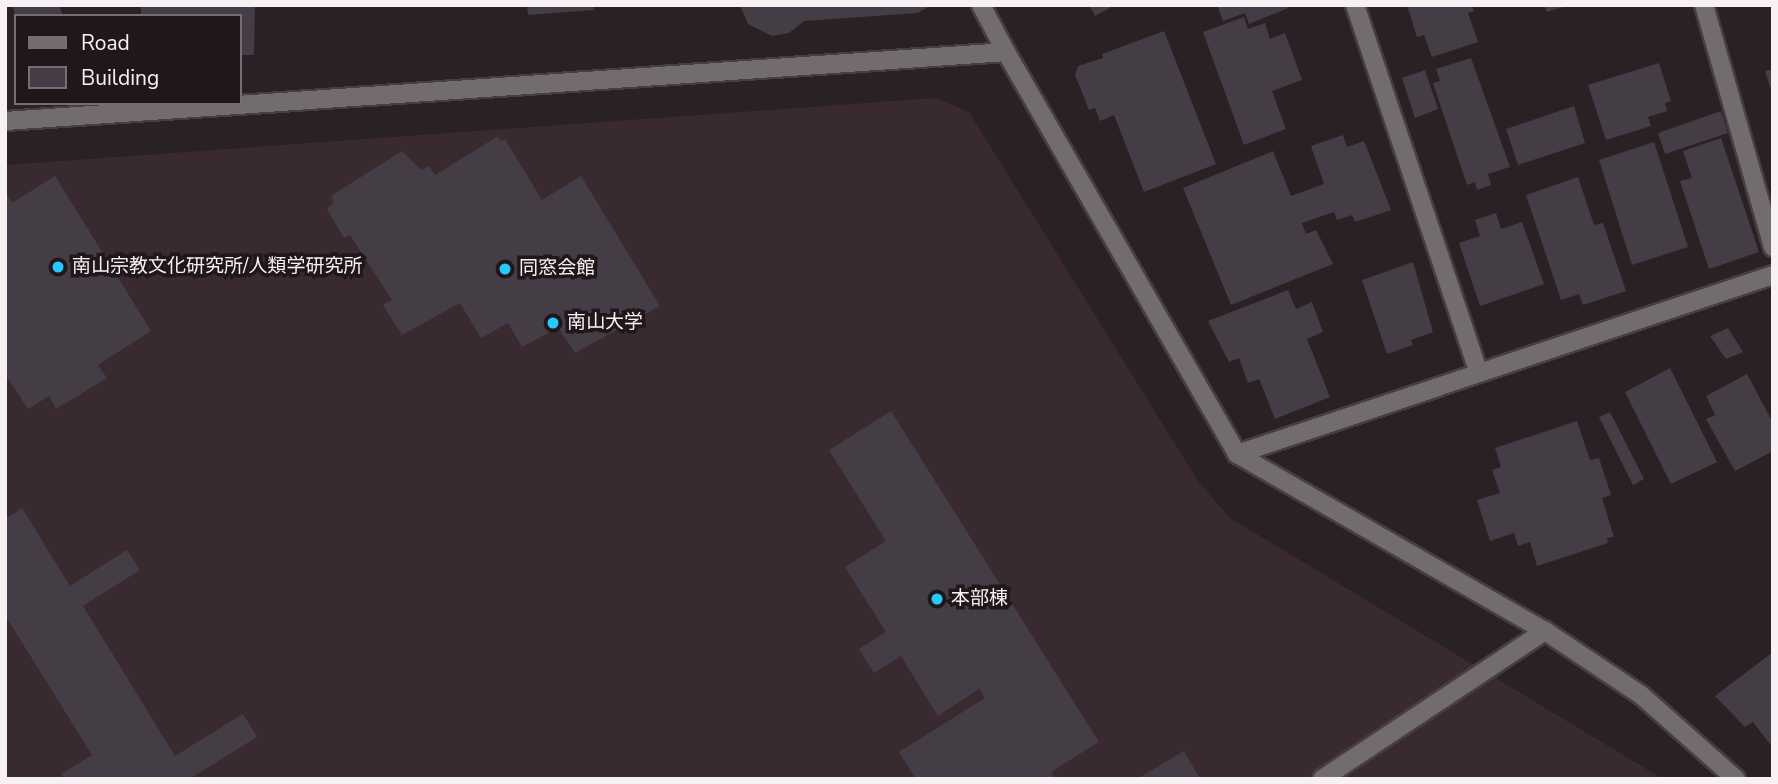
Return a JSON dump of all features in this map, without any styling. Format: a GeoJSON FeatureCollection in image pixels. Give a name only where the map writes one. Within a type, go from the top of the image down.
{"type":"FeatureCollection","features":[{"type":"Feature","properties":{"kind":"street"},"geometry":{"type":"LineString","coordinates":[[981,5],[1237,454],[1545,631],[1641,695],[1737,779]]}},
{"type":"Feature","properties":{"kind":"street"},"geometry":{"type":"LineString","coordinates":[[1355,5],[1479,373]]}},
{"type":"Feature","properties":{"kind":"street"},"geometry":{"type":"LineString","coordinates":[[1704,5],[1773,247]]}},
{"type":"Feature","properties":{"kind":"street"},"geometry":{"type":"LineString","coordinates":[[242,105],[1006,52]]}},
{"type":"Feature","properties":{"kind":"street"},"geometry":{"type":"LineString","coordinates":[[5,121],[237,105]]}},
{"type":"Feature","properties":{"kind":"street"},"geometry":{"type":"LineString","coordinates":[[1237,454],[1773,275]]}},
{"type":"Feature","properties":{"kind":"street"},"geometry":{"type":"LineString","coordinates":[[1322,779],[1545,631]]}},
{"type":"Feature","properties":{"kind":"shaded area","name":"南山大学"},"geometry":{"type":"Polygon","coordinates":[[[935,98],[969,112],[1198,481],[1230,518],[1663,779],[5,779],[5,165],[935,98]]]}},
{"type":"Feature","properties":{"kind":"building"},"geometry":{"type":"Polygon","coordinates":[[[12,5],[59,5],[62,14],[15,14],[12,5]]]}},
{"type":"Feature","properties":{"kind":"building"},"geometry":{"type":"Polygon","coordinates":[[[141,5],[255,5],[254,55],[242,55],[242,14],[141,14],[141,5]]]}},
{"type":"Feature","properties":{"kind":"building"},"geometry":{"type":"Polygon","coordinates":[[[527,5],[593,5],[594,10],[528,15],[527,5]]]}},
{"type":"Feature","properties":{"kind":"building"},"geometry":{"type":"Polygon","coordinates":[[[740,5],[931,5],[918,13],[804,21],[789,33],[772,36],[748,24],[740,5]]]}},
{"type":"Feature","properties":{"kind":"building"},"geometry":{"type":"Polygon","coordinates":[[[1089,5],[1115,5],[1095,16],[1089,5]]]}},
{"type":"Feature","properties":{"kind":"building"},"geometry":{"type":"Polygon","coordinates":[[[1217,5],[1287,5],[1288,8],[1249,24],[1245,13],[1223,21],[1217,5]]]}},
{"type":"Feature","properties":{"kind":"building"},"geometry":{"type":"Polygon","coordinates":[[[1407,5],[1472,5],[1474,11],[1468,13],[1478,42],[1432,57],[1424,35],[1417,37],[1407,5]]]}},
{"type":"Feature","properties":{"kind":"building"},"geometry":{"type":"Polygon","coordinates":[[[1544,5],[1566,5],[1566,6],[1547,12],[1544,5]]]}},
{"type":"Feature","properties":{"kind":"building"},"geometry":{"type":"Polygon","coordinates":[[[1244,17],[1248,29],[1265,23],[1270,39],[1285,33],[1302,80],[1272,91],[1286,129],[1244,145],[1203,32],[1244,17]]]}},
{"type":"Feature","properties":{"kind":"building"},"geometry":{"type":"Polygon","coordinates":[[[1164,31],[1216,164],[1144,192],[1114,115],[1100,121],[1095,108],[1089,110],[1075,75],[1078,66],[1103,58],[1102,54],[1164,31]]]}},
{"type":"Feature","properties":{"kind":"building"},"geometry":{"type":"Polygon","coordinates":[[[1471,58],[1510,167],[1488,174],[1491,185],[1477,190],[1475,182],[1467,185],[1433,83],[1440,81],[1436,69],[1471,58]]]}},
{"type":"Feature","properties":{"kind":"building"},"geometry":{"type":"Polygon","coordinates":[[[1659,63],[1671,101],[1665,103],[1667,111],[1648,117],[1651,126],[1606,140],[1588,85],[1659,63]]]}},
{"type":"Feature","properties":{"kind":"building"},"geometry":{"type":"Polygon","coordinates":[[[1773,69],[1773,86],[1770,87],[1765,71],[1773,69]]]}},
{"type":"Feature","properties":{"kind":"building"},"geometry":{"type":"Polygon","coordinates":[[[1425,70],[1438,109],[1415,118],[1402,78],[1425,70]]]}},
{"type":"Feature","properties":{"kind":"building"},"geometry":{"type":"Polygon","coordinates":[[[1574,106],[1585,143],[1518,165],[1506,129],[1574,106]]]}},
{"type":"Feature","properties":{"kind":"building"},"geometry":{"type":"Polygon","coordinates":[[[1721,111],[1728,133],[1665,154],[1658,133],[1721,111]]]}},
{"type":"Feature","properties":{"kind":"building"},"geometry":{"type":"Polygon","coordinates":[[[1343,135],[1347,147],[1364,141],[1391,210],[1355,222],[1352,215],[1337,220],[1334,212],[1302,223],[1306,234],[1316,230],[1333,264],[1231,305],[1183,188],[1273,151],[1291,196],[1324,184],[1311,146],[1343,135]]]}},
{"type":"Feature","properties":{"kind":"building","name":"同窓会館"},"geometry":{"type":"Polygon","coordinates":[[[498,136],[500,141],[505,139],[542,200],[581,176],[660,306],[575,353],[558,328],[522,347],[508,323],[481,338],[460,303],[402,335],[383,305],[392,300],[350,235],[344,238],[327,209],[334,202],[331,196],[402,151],[421,170],[429,166],[435,175],[498,136]]]}},
{"type":"Feature","properties":{"kind":"building"},"geometry":{"type":"Polygon","coordinates":[[[1721,138],[1759,252],[1709,269],[1680,181],[1692,178],[1683,151],[1721,138]]]}},
{"type":"Feature","properties":{"kind":"building"},"geometry":{"type":"Polygon","coordinates":[[[1654,142],[1688,247],[1632,265],[1599,160],[1654,142]]]}},
{"type":"Feature","properties":{"kind":"building","name":"南山宗教文化研究所/人類学研究所"},"geometry":{"type":"Polygon","coordinates":[[[55,176],[151,331],[98,365],[107,378],[56,409],[49,396],[28,409],[5,374],[5,191],[12,203],[55,176]]]}},
{"type":"Feature","properties":{"kind":"building"},"geometry":{"type":"Polygon","coordinates":[[[1578,177],[1594,225],[1603,223],[1626,291],[1583,305],[1579,294],[1561,300],[1526,195],[1578,177]]]}},
{"type":"Feature","properties":{"kind":"building"},"geometry":{"type":"Polygon","coordinates":[[[1496,213],[1501,229],[1522,222],[1544,284],[1480,306],[1459,243],[1480,236],[1475,220],[1496,213]]]}},
{"type":"Feature","properties":{"kind":"building"},"geometry":{"type":"Polygon","coordinates":[[[1413,262],[1433,332],[1411,340],[1413,345],[1387,354],[1362,280],[1413,262]]]}},
{"type":"Feature","properties":{"kind":"building"},"geometry":{"type":"Polygon","coordinates":[[[1288,290],[1296,309],[1312,302],[1323,332],[1307,339],[1330,397],[1275,419],[1259,379],[1248,383],[1239,358],[1229,362],[1208,321],[1288,290]]]}},
{"type":"Feature","properties":{"kind":"building"},"geometry":{"type":"Polygon","coordinates":[[[1728,328],[1743,352],[1726,359],[1710,336],[1728,328]]]}},
{"type":"Feature","properties":{"kind":"building"},"geometry":{"type":"Polygon","coordinates":[[[1670,368],[1717,462],[1671,484],[1625,392],[1670,368]]]}},
{"type":"Feature","properties":{"kind":"building"},"geometry":{"type":"Polygon","coordinates":[[[1747,374],[1773,423],[1773,451],[1735,471],[1706,419],[1715,415],[1706,396],[1747,374]]]}},
{"type":"Feature","properties":{"kind":"building","name":"本部棟"},"geometry":{"type":"Polygon","coordinates":[[[891,411],[1099,742],[1051,772],[1055,779],[916,779],[899,752],[985,698],[979,689],[938,716],[901,656],[874,673],[859,649],[886,632],[845,567],[886,541],[829,450],[891,411]]]}},
{"type":"Feature","properties":{"kind":"building"},"geometry":{"type":"Polygon","coordinates":[[[1610,412],[1644,479],[1633,485],[1599,417],[1610,412]]]}},
{"type":"Feature","properties":{"kind":"building"},"geometry":{"type":"Polygon","coordinates":[[[1577,421],[1590,460],[1599,458],[1611,495],[1602,498],[1614,537],[1607,538],[1608,543],[1537,566],[1530,542],[1518,546],[1514,533],[1490,541],[1477,500],[1500,493],[1492,470],[1501,467],[1495,448],[1577,421]]]}},
{"type":"Feature","properties":{"kind":"building"},"geometry":{"type":"Polygon","coordinates":[[[22,508],[70,586],[127,550],[140,570],[83,606],[175,756],[243,714],[257,737],[189,779],[64,779],[61,774],[92,755],[5,615],[5,519],[22,508]]]}},
{"type":"Feature","properties":{"kind":"building"},"geometry":{"type":"Polygon","coordinates":[[[1773,652],[1773,748],[1753,722],[1745,727],[1715,696],[1773,652]]]}},
{"type":"Feature","properties":{"kind":"building"},"geometry":{"type":"Polygon","coordinates":[[[1184,751],[1200,779],[1137,779],[1184,751]]]}},
{"type":"Feature","properties":{"kind":"place","name":"南山宗教文化研究所/人類学研究所"},"geometry":{"type":"Point","coordinates":[58,267]}},
{"type":"Feature","properties":{"kind":"place","name":"同窓会館"},"geometry":{"type":"Point","coordinates":[505,269]}},
{"type":"Feature","properties":{"kind":"place","name":"南山大学"},"geometry":{"type":"Point","coordinates":[553,323]}},
{"type":"Feature","properties":{"kind":"place","name":"本部棟"},"geometry":{"type":"Point","coordinates":[937,599]}}]}
